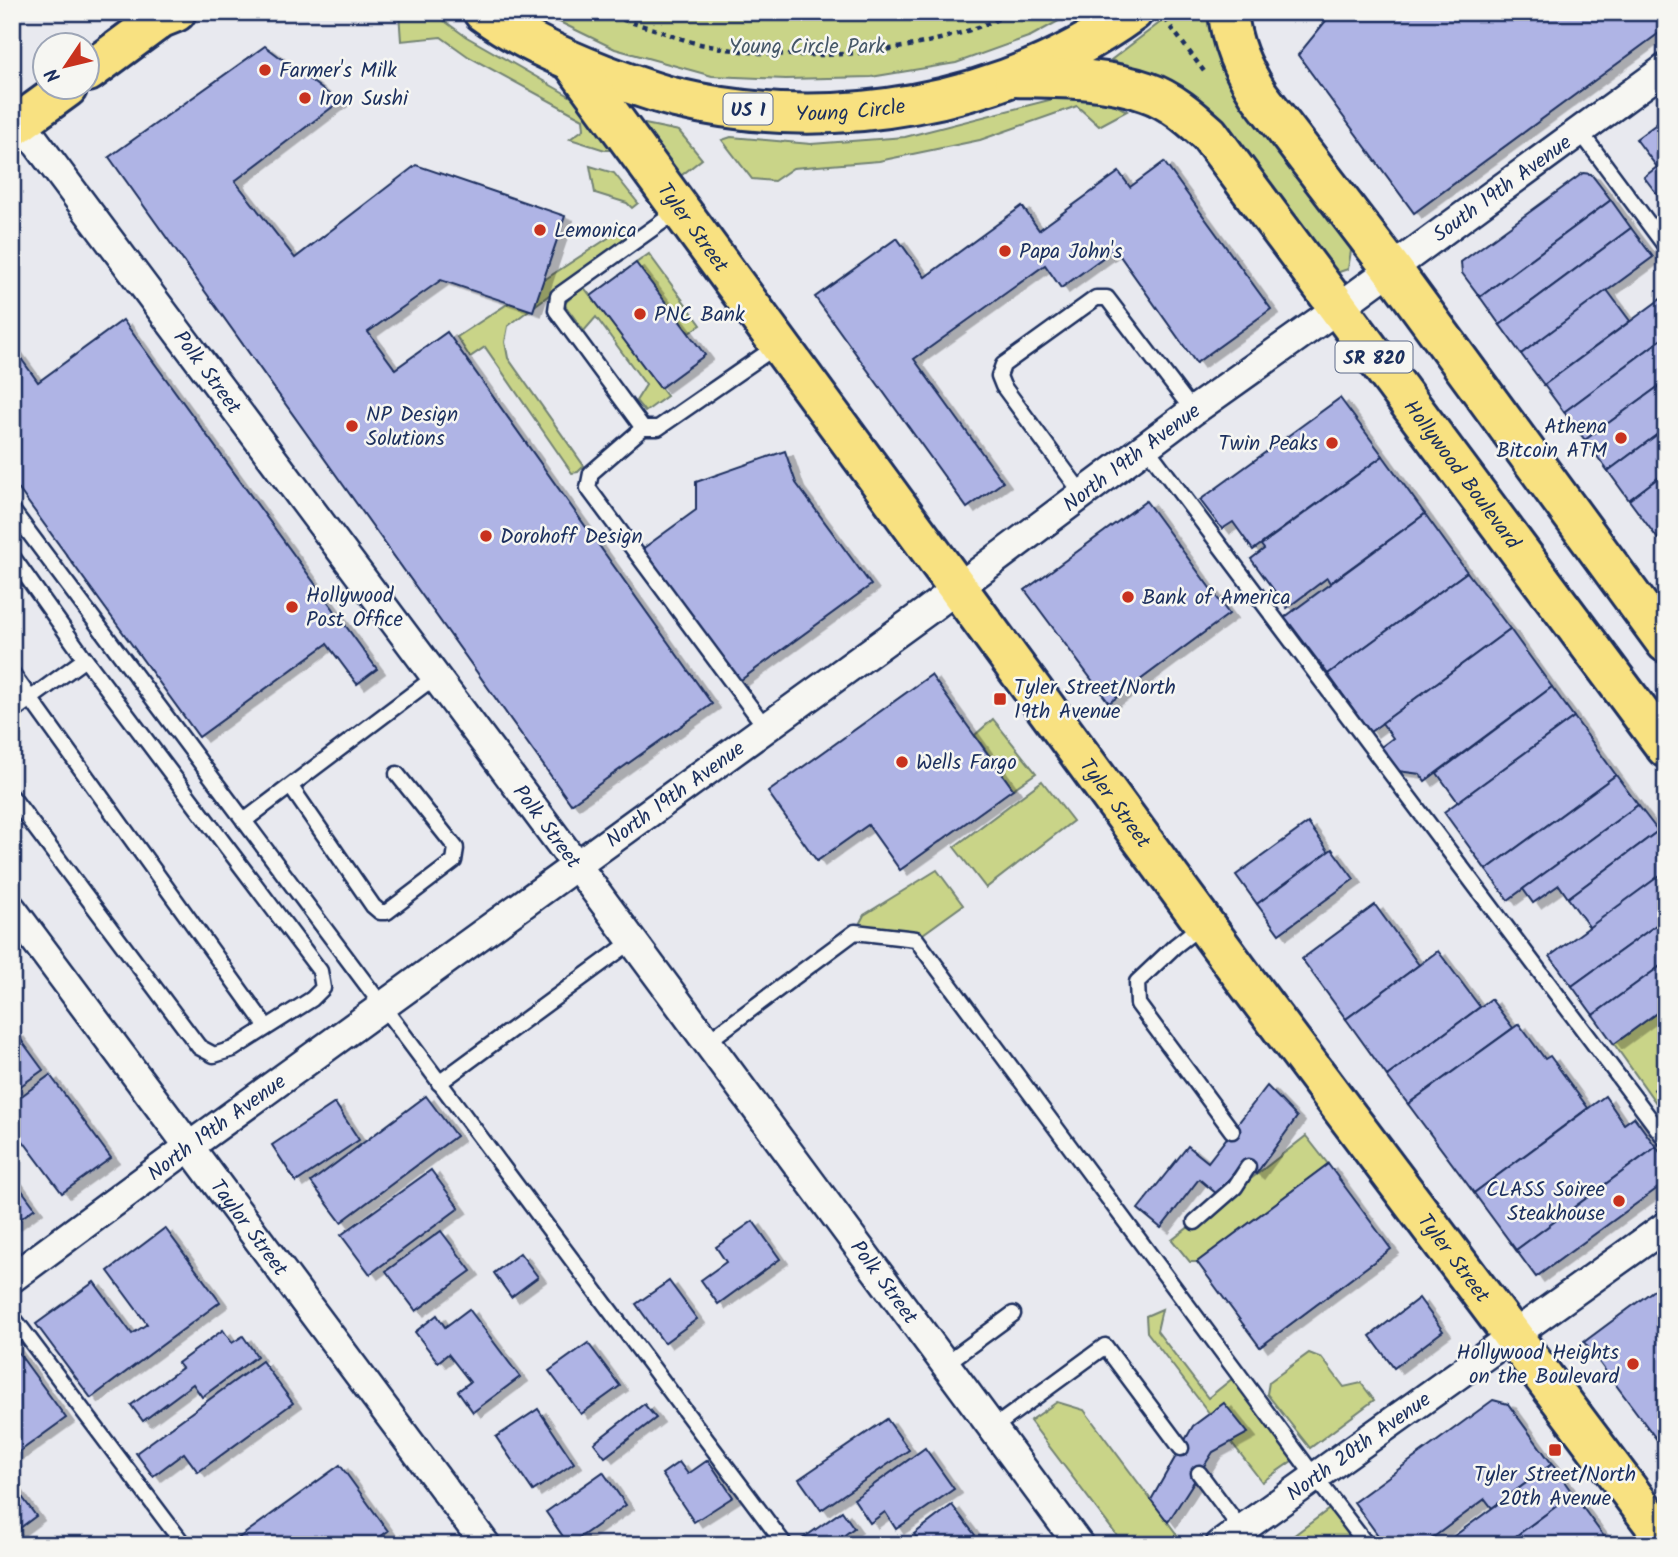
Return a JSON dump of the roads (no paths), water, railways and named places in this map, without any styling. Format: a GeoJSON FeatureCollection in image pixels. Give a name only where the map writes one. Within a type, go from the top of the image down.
{"type":"FeatureCollection","features":[{"type":"Feature","properties":{"kind":"main road","name":"Young Circle"},"geometry":{"type":"LineString","coordinates":[[483,12],[532,42],[572,62],[676,98],[757,111],[802,113],[892,107],[930,101],[1014,77],[1105,33],[1149,16]]}},
{"type":"Feature","properties":{"kind":"main road","name":"SR 820"},"geometry":{"type":"LineString","coordinates":[[1228,12],[1236,53],[1254,87],[1392,269],[1666,643]]}},
{"type":"Feature","properties":{"kind":"main road"},"geometry":{"type":"LineString","coordinates":[[102,62],[167,14]]}},
{"type":"Feature","properties":{"kind":"main road","name":"Tyler Street"},"geometry":{"type":"LineString","coordinates":[[572,62],[1204,923],[1666,1540]]}},
{"type":"Feature","properties":{"kind":"main road","name":"Hollywood Boulevard"},"geometry":{"type":"LineString","coordinates":[[1014,77],[1112,82],[1149,92],[1185,112],[1209,134],[1666,748]]}},
{"type":"Feature","properties":{"kind":"main road"},"geometry":{"type":"LineString","coordinates":[[15,120],[44,102]]}},
{"type":"Feature","properties":{"kind":"street","name":"South 19th Avenue"},"geometry":{"type":"LineString","coordinates":[[1338,308],[1666,68]]}},
{"type":"Feature","properties":{"kind":"street","name":"Polk Street"},"geometry":{"type":"LineString","coordinates":[[15,120],[436,676],[1080,1545]]}},
{"type":"Feature","properties":{"kind":"street","name":"North 19th Avenue"},"geometry":{"type":"LineString","coordinates":[[12,1278],[957,589],[1193,411],[1338,308]]}},
{"type":"Feature","properties":{"kind":"street","name":"Taylor Street"},"geometry":{"type":"LineString","coordinates":[[12,909],[486,1545]]}},
{"type":"Feature","properties":{"kind":"street","name":"North 20th Avenue"},"geometry":{"type":"LineString","coordinates":[[1230,1537],[1666,1226]]}},
{"type":"Feature","properties":{"kind":"lane"},"geometry":{"type":"LineString","coordinates":[[1579,130],[1666,247]]}},
{"type":"Feature","properties":{"kind":"lane"},"geometry":{"type":"LineString","coordinates":[[643,428],[556,310],[558,296],[681,208]]}},
{"type":"Feature","properties":{"kind":"lane"},"geometry":{"type":"LineString","coordinates":[[1083,495],[1003,386],[999,376],[1003,365],[1096,298],[1107,298],[1193,411]]}},
{"type":"Feature","properties":{"kind":"lane"},"geometry":{"type":"LineString","coordinates":[[766,727],[589,488],[590,473],[643,428],[658,428],[779,344]]}},
{"type":"Feature","properties":{"kind":"lane"},"geometry":{"type":"LineString","coordinates":[[1146,447],[1666,1140]]}},
{"type":"Feature","properties":{"kind":"lane"},"geometry":{"type":"LineString","coordinates":[[12,510],[785,1545]]}},
{"type":"Feature","properties":{"kind":"lane"},"geometry":{"type":"LineString","coordinates":[[12,556],[85,659],[320,971],[323,988],[313,999],[233,1049],[214,1055],[199,1047],[12,797]]}},
{"type":"Feature","properties":{"kind":"lane"},"geometry":{"type":"LineString","coordinates":[[12,712],[85,659]]}},
{"type":"Feature","properties":{"kind":"lane"},"geometry":{"type":"LineString","coordinates":[[12,673],[266,1026]]}},
{"type":"Feature","properties":{"kind":"lane"},"geometry":{"type":"LineString","coordinates":[[244,821],[436,676]]}},
{"type":"Feature","properties":{"kind":"lane"},"geometry":{"type":"LineString","coordinates":[[291,787],[373,906],[380,912],[387,912],[454,861],[456,856],[456,848],[397,774]]}},
{"type":"Feature","properties":{"kind":"lane"},"geometry":{"type":"LineString","coordinates":[[1204,923],[1137,982],[1138,1004],[1231,1131]]}},
{"type":"Feature","properties":{"kind":"lane"},"geometry":{"type":"LineString","coordinates":[[707,1042],[855,932],[916,939],[1367,1545]]}},
{"type":"Feature","properties":{"kind":"lane"},"geometry":{"type":"LineString","coordinates":[[439,1083],[632,941]]}},
{"type":"Feature","properties":{"kind":"lane"},"geometry":{"type":"LineString","coordinates":[[1195,1222],[1235,1186],[1248,1167]]}},
{"type":"Feature","properties":{"kind":"lane"},"geometry":{"type":"LineString","coordinates":[[945,1364],[1013,1314]]}},
{"type":"Feature","properties":{"kind":"lane"},"geometry":{"type":"LineString","coordinates":[[12,1316],[184,1545]]}},
{"type":"Feature","properties":{"kind":"lane"},"geometry":{"type":"LineString","coordinates":[[993,1428],[1105,1346],[1181,1448]]}},
{"type":"Feature","properties":{"kind":"lane"},"geometry":{"type":"LineString","coordinates":[[1199,1473],[1230,1537]]}},
{"type":"Feature","properties":{"kind":"place","name":"Farmer's Milk"},"geometry":{"type":"Point","coordinates":[265,70]}},
{"type":"Feature","properties":{"kind":"place","name":"Iron Sushi"},"geometry":{"type":"Point","coordinates":[305,98]}},
{"type":"Feature","properties":{"kind":"place","name":"Lemonica"},"geometry":{"type":"Point","coordinates":[540,230]}},
{"type":"Feature","properties":{"kind":"place","name":"Papa John's"},"geometry":{"type":"Point","coordinates":[1005,251]}},
{"type":"Feature","properties":{"kind":"place","name":"PNC Bank"},"geometry":{"type":"Point","coordinates":[640,314]}},
{"type":"Feature","properties":{"kind":"place","name":"NP Design Solutions"},"geometry":{"type":"Point","coordinates":[352,426]}},
{"type":"Feature","properties":{"kind":"place","name":"Athena Bitcoin ATM"},"geometry":{"type":"Point","coordinates":[1621,438]}},
{"type":"Feature","properties":{"kind":"place","name":"Twin Peaks"},"geometry":{"type":"Point","coordinates":[1332,443]}},
{"type":"Feature","properties":{"kind":"place","name":"Dorohoff Design"},"geometry":{"type":"Point","coordinates":[486,536]}},
{"type":"Feature","properties":{"kind":"place","name":"Bank of America"},"geometry":{"type":"Point","coordinates":[1128,597]}},
{"type":"Feature","properties":{"kind":"place","name":"Hollywood Post Office"},"geometry":{"type":"Point","coordinates":[292,607]}},
{"type":"Feature","properties":{"kind":"place","name":"Tyler Street/North 19th Avenue"},"geometry":{"type":"Point","coordinates":[1000,699]}},
{"type":"Feature","properties":{"kind":"place","name":"Wells Fargo"},"geometry":{"type":"Point","coordinates":[902,762]}},
{"type":"Feature","properties":{"kind":"place","name":"CLASS Soiree Steakhouse"},"geometry":{"type":"Point","coordinates":[1619,1201]}},
{"type":"Feature","properties":{"kind":"place","name":"Hollywood Heights on the Boulevard"},"geometry":{"type":"Point","coordinates":[1633,1364]}},
{"type":"Feature","properties":{"kind":"place","name":"Tyler Street/North 20th Avenue"},"geometry":{"type":"Point","coordinates":[1555,1450]}},
{"type":"Feature","properties":{"kind":"park label","name":"Young Circle Park"},"geometry":{"type":"Point","coordinates":[807,46]}}]}
